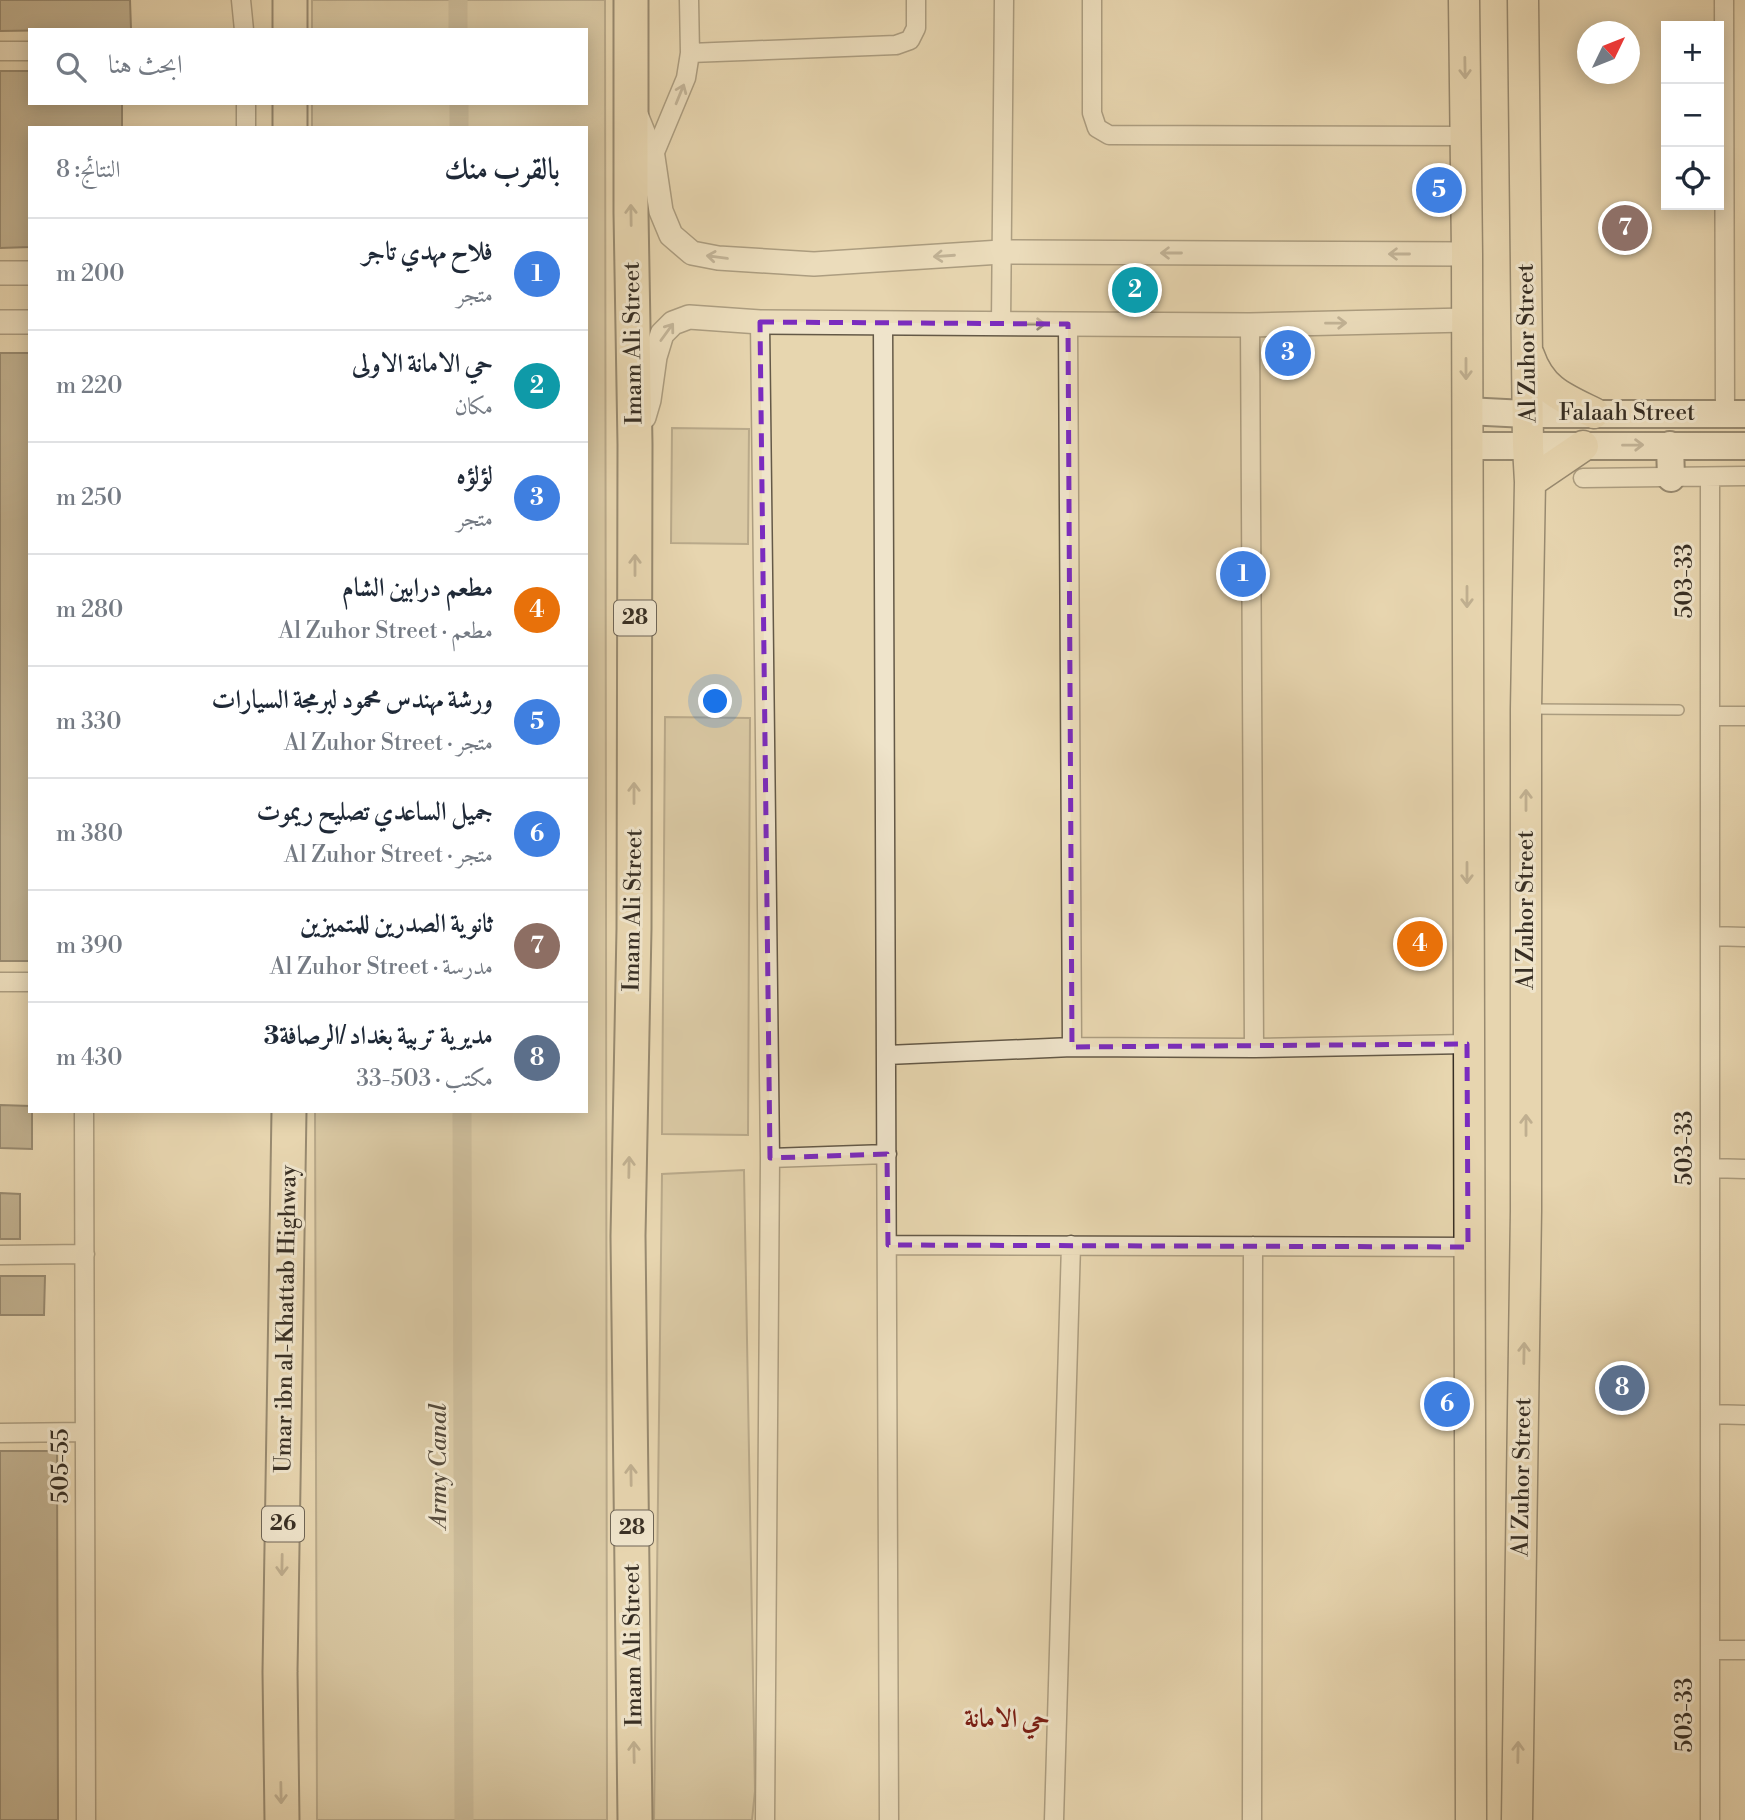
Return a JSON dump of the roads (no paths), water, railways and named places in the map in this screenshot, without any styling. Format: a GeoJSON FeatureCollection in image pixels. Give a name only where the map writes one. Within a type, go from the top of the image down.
{"type":"FeatureCollection","features":[{"type":"Feature","properties":{"kind":"highway"},"geometry":{"type":"LineString","coordinates":[[289,0],[289,28]]}},
{"type":"Feature","properties":{"kind":"highway","name":"Imam Ali Street"},"geometry":{"type":"LineString","coordinates":[[631,0],[635,443],[634,929],[628,1236],[635,1820]]}},
{"type":"Feature","properties":{"kind":"highway"},"geometry":{"type":"LineString","coordinates":[[289,105],[289,126]]}},
{"type":"Feature","properties":{"kind":"highway","name":"Umar ibn al-Khattab Highway"},"geometry":{"type":"LineString","coordinates":[[282,1820],[280,1672],[289,1113]]}},
{"type":"Feature","properties":{"kind":"main road"},"geometry":{"type":"LineString","coordinates":[[1464,0],[1471,1820]]}},
{"type":"Feature","properties":{"kind":"main road","name":"Al Zuhor Street"},"geometry":{"type":"LineString","coordinates":[[1522,0],[1530,482],[1526,709],[1526,1211],[1517,1805],[1526,1820]]}},
{"type":"Feature","properties":{"kind":"main road"},"geometry":{"type":"LineString","coordinates":[[1527,350],[1534,369],[1545,386],[1559,397],[1594,413]]}},
{"type":"Feature","properties":{"kind":"main road","name":"Falaah Street"},"geometry":{"type":"LineString","coordinates":[[1466,411],[1528,414],[1735,413]]}},
{"type":"Feature","properties":{"kind":"main road"},"geometry":{"type":"LineString","coordinates":[[1670,445],[1671,478]]}},
{"type":"Feature","properties":{"kind":"main road","name":"Falaah Street"},"geometry":{"type":"LineString","coordinates":[[1466,446],[1745,446]]}},
{"type":"Feature","properties":{"kind":"main road"},"geometry":{"type":"LineString","coordinates":[[1530,482],[1583,446]]}},
{"type":"Feature","properties":{"kind":"main road"},"geometry":{"type":"LineString","coordinates":[[1463,1820],[1470,1790]]}},
{"type":"Feature","properties":{"kind":"street"},"geometry":{"type":"LineString","coordinates":[[241,0],[244,28]]}},
{"type":"Feature","properties":{"kind":"street"},"geometry":{"type":"LineString","coordinates":[[653,157],[683,90],[689,65],[689,0]]}},
{"type":"Feature","properties":{"kind":"street"},"geometry":{"type":"LineString","coordinates":[[690,53],[896,45],[910,40],[916,28],[916,0]]}},
{"type":"Feature","properties":{"kind":"street"},"geometry":{"type":"LineString","coordinates":[[1001,324],[1004,0]]}},
{"type":"Feature","properties":{"kind":"street"},"geometry":{"type":"LineString","coordinates":[[1092,0],[1092,113],[1097,128],[1109,135],[1466,136]]}},
{"type":"Feature","properties":{"kind":"street"},"geometry":{"type":"LineString","coordinates":[[1724,0],[1735,413]]}},
{"type":"Feature","properties":{"kind":"street"},"geometry":{"type":"LineString","coordinates":[[0,51],[28,51]]}},
{"type":"Feature","properties":{"kind":"street"},"geometry":{"type":"LineString","coordinates":[[631,103],[653,157],[661,211],[671,235],[692,253],[718,258],[814,264],[1000,252],[1467,254]]}},
{"type":"Feature","properties":{"kind":"street"},"geometry":{"type":"LineString","coordinates":[[246,105],[246,126]]}},
{"type":"Feature","properties":{"kind":"street"},"geometry":{"type":"LineString","coordinates":[[0,273],[28,273]]}},
{"type":"Feature","properties":{"kind":"street"},"geometry":{"type":"LineString","coordinates":[[635,443],[649,400],[662,334],[673,323],[689,317],[760,322],[1250,325],[1466,320]]}},
{"type":"Feature","properties":{"kind":"street"},"geometry":{"type":"LineString","coordinates":[[0,322],[28,322]]}},
{"type":"Feature","properties":{"kind":"street"},"geometry":{"type":"LineString","coordinates":[[760,322],[770,1158],[765,1820]]}},
{"type":"Feature","properties":{"kind":"street"},"geometry":{"type":"LineString","coordinates":[[883,323],[888,1820]]}},
{"type":"Feature","properties":{"kind":"street"},"geometry":{"type":"LineString","coordinates":[[1068,324],[1072,1047]]}},
{"type":"Feature","properties":{"kind":"street"},"geometry":{"type":"LineString","coordinates":[[1250,325],[1254,1048]]}},
{"type":"Feature","properties":{"kind":"street"},"geometry":{"type":"LineString","coordinates":[[1583,478],[1745,476]]}},
{"type":"Feature","properties":{"kind":"street","name":"503-33"},"geometry":{"type":"LineString","coordinates":[[1710,477],[1710,1820]]}},
{"type":"Feature","properties":{"kind":"street"},"geometry":{"type":"LineString","coordinates":[[1710,716],[1745,716]]}},
{"type":"Feature","properties":{"kind":"street"},"geometry":{"type":"LineString","coordinates":[[1710,936],[1745,937]]}},
{"type":"Feature","properties":{"kind":"street"},"geometry":{"type":"LineString","coordinates":[[0,982],[28,982]]}},
{"type":"Feature","properties":{"kind":"street"},"geometry":{"type":"LineString","coordinates":[[887,1055],[1072,1047],[1254,1048],[1467,1044]]}},
{"type":"Feature","properties":{"kind":"street","name":"505-55"},"geometry":{"type":"LineString","coordinates":[[84,1113],[86,1820]]}},
{"type":"Feature","properties":{"kind":"street"},"geometry":{"type":"LineString","coordinates":[[770,1158],[887,1154]]}},
{"type":"Feature","properties":{"kind":"street"},"geometry":{"type":"LineString","coordinates":[[1710,1168],[1745,1169]]}},
{"type":"Feature","properties":{"kind":"street"},"geometry":{"type":"LineString","coordinates":[[888,1245],[1468,1247]]}},
{"type":"Feature","properties":{"kind":"street"},"geometry":{"type":"LineString","coordinates":[[1054,1820],[1071,1245]]}},
{"type":"Feature","properties":{"kind":"street"},"geometry":{"type":"LineString","coordinates":[[1252,1820],[1253,1246]]}},
{"type":"Feature","properties":{"kind":"street"},"geometry":{"type":"LineString","coordinates":[[0,1255],[85,1254]]}},
{"type":"Feature","properties":{"kind":"street"},"geometry":{"type":"LineString","coordinates":[[1710,1414],[1745,1415]]}},
{"type":"Feature","properties":{"kind":"street"},"geometry":{"type":"LineString","coordinates":[[0,1433],[85,1432]]}},
{"type":"Feature","properties":{"kind":"street"},"geometry":{"type":"LineString","coordinates":[[1710,1650],[1745,1650]]}},
{"type":"Feature","properties":{"kind":"lane"},"geometry":{"type":"LineString","coordinates":[[1526,709],[1679,710]]}},
{"type":"Feature","properties":{"kind":"waterway","name":"Army Canal"},"geometry":{"type":"LineString","coordinates":[[458,0],[458,28]]}},
{"type":"Feature","properties":{"kind":"waterway","name":"Army Canal"},"geometry":{"type":"LineString","coordinates":[[459,105],[459,126]]}},
{"type":"Feature","properties":{"kind":"waterway","name":"Army Canal"},"geometry":{"type":"LineString","coordinates":[[462,1113],[464,1820]]}},
{"type":"Feature","properties":{"kind":"place","name":"ورشة مهندس محمود لبرمجة السيارات"},"geometry":{"type":"Point","coordinates":[1439,190]}},
{"type":"Feature","properties":{"kind":"place","name":"ثانوية الصدرين للمتميزين"},"geometry":{"type":"Point","coordinates":[1625,228]}},
{"type":"Feature","properties":{"kind":"place","name":"حي الامانة الاولى"},"geometry":{"type":"Point","coordinates":[1135,290]}},
{"type":"Feature","properties":{"kind":"place","name":"لؤلؤه"},"geometry":{"type":"Point","coordinates":[1288,353]}},
{"type":"Feature","properties":{"kind":"place","name":"فلاح مهدي تاجر"},"geometry":{"type":"Point","coordinates":[1243,574]}},
{"type":"Feature","properties":{"kind":"place","name":"مطعم درابين الشام"},"geometry":{"type":"Point","coordinates":[1420,944]}},
{"type":"Feature","properties":{"kind":"place","name":"مديرية تربية بغداد /الرصافة3"},"geometry":{"type":"Point","coordinates":[1622,1388]}},
{"type":"Feature","properties":{"kind":"place","name":"جميل الساعدي تصليح ريموت"},"geometry":{"type":"Point","coordinates":[1447,1404]}},
{"type":"Feature","properties":{"kind":"district","name":"حي الامانة"},"geometry":{"type":"Point","coordinates":[1007,1719]}}]}
